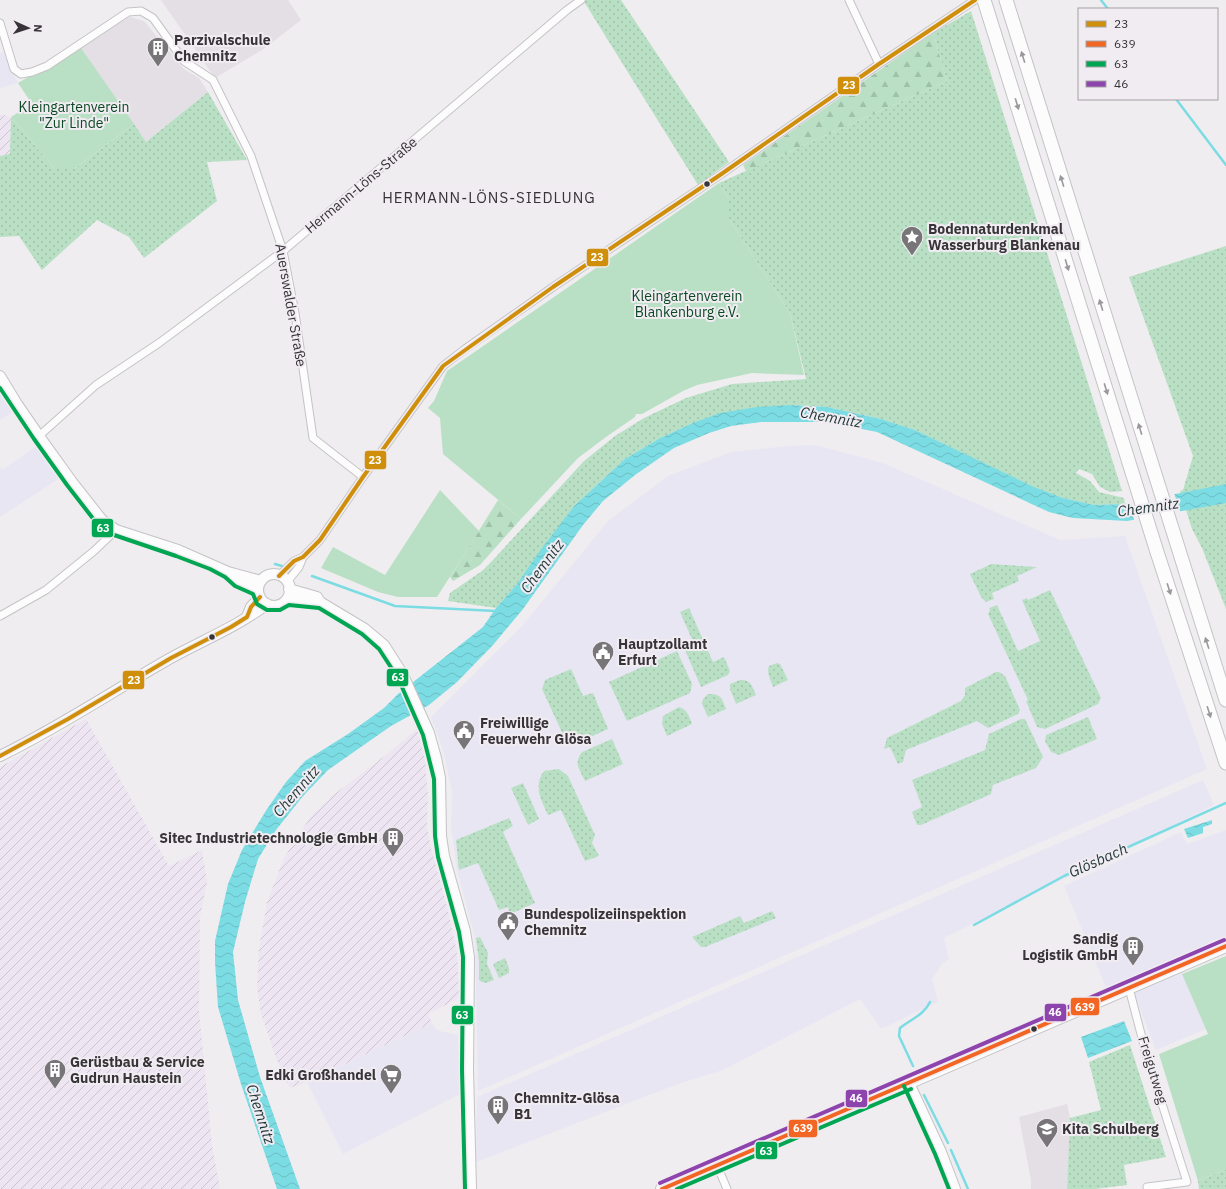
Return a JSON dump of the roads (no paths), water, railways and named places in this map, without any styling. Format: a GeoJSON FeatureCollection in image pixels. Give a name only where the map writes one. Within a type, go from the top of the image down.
{"type":"FeatureCollection","features":[{"type":"Feature","properties":{"kind":"highway"},"geometry":{"type":"LineString","coordinates":[[984,0],[1156,552],[1226,763]]}},
{"type":"Feature","properties":{"kind":"highway"},"geometry":{"type":"LineString","coordinates":[[1006,0],[1226,700]]}},
{"type":"Feature","properties":{"kind":"main road"},"geometry":{"type":"LineString","coordinates":[[0,376],[39,436],[102,520],[116,530],[178,550],[228,572],[261,593],[273,606],[278,605],[286,586]]}},
{"type":"Feature","properties":{"kind":"main road"},"geometry":{"type":"LineString","coordinates":[[0,756],[68,719],[171,658],[231,627],[247,617],[251,607],[261,593],[267,576],[272,574],[299,600],[315,604],[320,602],[356,622],[374,635],[386,648],[403,675],[432,742],[440,778],[441,836],[444,856],[468,944],[468,1070],[471,1189]]}},
{"type":"Feature","properties":{"kind":"main road"},"geometry":{"type":"LineString","coordinates":[[662,1189],[1226,946]]}},
{"type":"Feature","properties":{"kind":"main road"},"geometry":{"type":"LineString","coordinates":[[909,1083],[941,1152],[955,1189]]}},
{"type":"Feature","properties":{"kind":"street","name":"Hermann-Löns-Straße"},"geometry":{"type":"LineString","coordinates":[[39,436],[96,385],[158,343],[283,251],[567,10],[581,0]]}},
{"type":"Feature","properties":{"kind":"street"},"geometry":{"type":"LineString","coordinates":[[849,0],[879,64]]}},
{"type":"Feature","properties":{"kind":"street"},"geometry":{"type":"LineString","coordinates":[[286,586],[299,568],[303,557],[320,540],[362,477],[443,366],[465,349],[879,64],[976,0]]}},
{"type":"Feature","properties":{"kind":"street","name":"Auerswalder Straße"},"geometry":{"type":"LineString","coordinates":[[0,23],[14,69],[21,74],[32,72],[47,66],[128,12],[142,11],[153,18],[184,61],[213,80],[251,156],[283,251],[313,438],[362,477]]}},
{"type":"Feature","properties":{"kind":"street"},"geometry":{"type":"LineString","coordinates":[[0,616],[46,590],[94,551],[116,530]]}},
{"type":"Feature","properties":{"kind":"street","name":"Freigutweg"},"geometry":{"type":"LineString","coordinates":[[1129,988],[1147,1057],[1187,1182],[1147,1187]]}},
{"type":"Feature","properties":{"kind":"street"},"geometry":{"type":"LineString","coordinates":[[717,1165],[727,1189]]}},
{"type":"Feature","properties":{"kind":"water","name":"Chemnitz"},"geometry":{"type":"Polygon","coordinates":[[[791,405],[827,407],[881,419],[915,430],[1034,487],[1063,498],[1095,505],[1125,504],[1226,484],[1226,503],[1127,521],[1073,518],[1049,512],[877,432],[826,422],[761,422],[731,426],[709,433],[674,448],[635,475],[603,501],[583,525],[523,609],[493,645],[457,682],[429,705],[391,726],[328,770],[303,796],[276,830],[258,859],[245,902],[233,952],[238,1000],[260,1077],[300,1189],[277,1189],[241,1084],[218,1007],[215,962],[215,941],[228,884],[242,850],[267,809],[286,782],[305,761],[348,734],[384,708],[398,694],[483,627],[496,608],[517,584],[574,506],[625,459],[660,438],[720,413],[757,407],[791,405]]]}},
{"type":"Feature","properties":{"kind":"water"},"geometry":{"type":"Polygon","coordinates":[[[1212,820],[1212,824],[1203,827],[1203,833],[1188,838],[1184,829],[1212,820]]]}},
{"type":"Feature","properties":{"kind":"water"},"geometry":{"type":"Polygon","coordinates":[[[1124,1021],[1132,1041],[1088,1058],[1081,1037],[1124,1021]]]}},
{"type":"Feature","properties":{"kind":"waterway"},"geometry":{"type":"LineString","coordinates":[[1101,0],[1107,8]]}},
{"type":"Feature","properties":{"kind":"waterway"},"geometry":{"type":"LineString","coordinates":[[1177,100],[1226,165]]}},
{"type":"Feature","properties":{"kind":"waterway"},"geometry":{"type":"LineString","coordinates":[[275,564],[282,566]]}},
{"type":"Feature","properties":{"kind":"waterway"},"geometry":{"type":"LineString","coordinates":[[312,576],[395,606],[496,611]]}},
{"type":"Feature","properties":{"kind":"waterway","name":"Glösbach"},"geometry":{"type":"LineString","coordinates":[[974,925],[1064,876],[1226,803]]}},
{"type":"Feature","properties":{"kind":"waterway","name":"Glösbach"},"geometry":{"type":"LineString","coordinates":[[913,1066],[899,1036],[900,1028],[921,1014],[930,1002]]}},
{"type":"Feature","properties":{"kind":"waterway","name":"Glösbach"},"geometry":{"type":"LineString","coordinates":[[924,1095],[948,1143]]}},
{"type":"Feature","properties":{"kind":"waterway","name":"Glösbach"},"geometry":{"type":"LineString","coordinates":[[951,1150],[968,1189]]}},
{"type":"Feature","properties":{"kind":"place","name":"Parzivalschule Chemnitz"},"geometry":{"type":"Point","coordinates":[158,68]}},
{"type":"Feature","properties":{"kind":"place","name":"Bodennaturdenkmal Wasserburg Blankenau"},"geometry":{"type":"Point","coordinates":[912,256]}},
{"type":"Feature","properties":{"kind":"place","name":"Hauptzollamt Erfurt"},"geometry":{"type":"Point","coordinates":[603,672]}},
{"type":"Feature","properties":{"kind":"place","name":"Freiwillige Feuerwehr Glösa"},"geometry":{"type":"Point","coordinates":[464,750]}},
{"type":"Feature","properties":{"kind":"place","name":"Sitec Industrietechnologie GmbH"},"geometry":{"type":"Point","coordinates":[393,858]}},
{"type":"Feature","properties":{"kind":"place","name":"Bundespolizeiinspektion Chemnitz"},"geometry":{"type":"Point","coordinates":[508,942]}},
{"type":"Feature","properties":{"kind":"place","name":"Sandig Logistik GmbH"},"geometry":{"type":"Point","coordinates":[1133,966]}},
{"type":"Feature","properties":{"kind":"place","name":"Gerüstbau & Service Gudrun Haustein"},"geometry":{"type":"Point","coordinates":[55,1090]}},
{"type":"Feature","properties":{"kind":"place","name":"Edki Großhandel"},"geometry":{"type":"Point","coordinates":[391,1094]}},
{"type":"Feature","properties":{"kind":"place","name":"Chemnitz-Glösa B1"},"geometry":{"type":"Point","coordinates":[498,1126]}},
{"type":"Feature","properties":{"kind":"place","name":"Kita Schulberg"},"geometry":{"type":"Point","coordinates":[1047,1148]}},
{"type":"Feature","properties":{"kind":"district","name":"HERMANN-LÖNS-SIEDLUNG"},"geometry":{"type":"Point","coordinates":[489,197]}},
{"type":"Feature","properties":{"kind":"park label","name":"Kleingartenverein \"Zur Linde\""},"geometry":{"type":"Point","coordinates":[74,116]}},
{"type":"Feature","properties":{"kind":"park label","name":"Kleingartenverein Blankenburg e.V."},"geometry":{"type":"Point","coordinates":[687,304]}}]}
